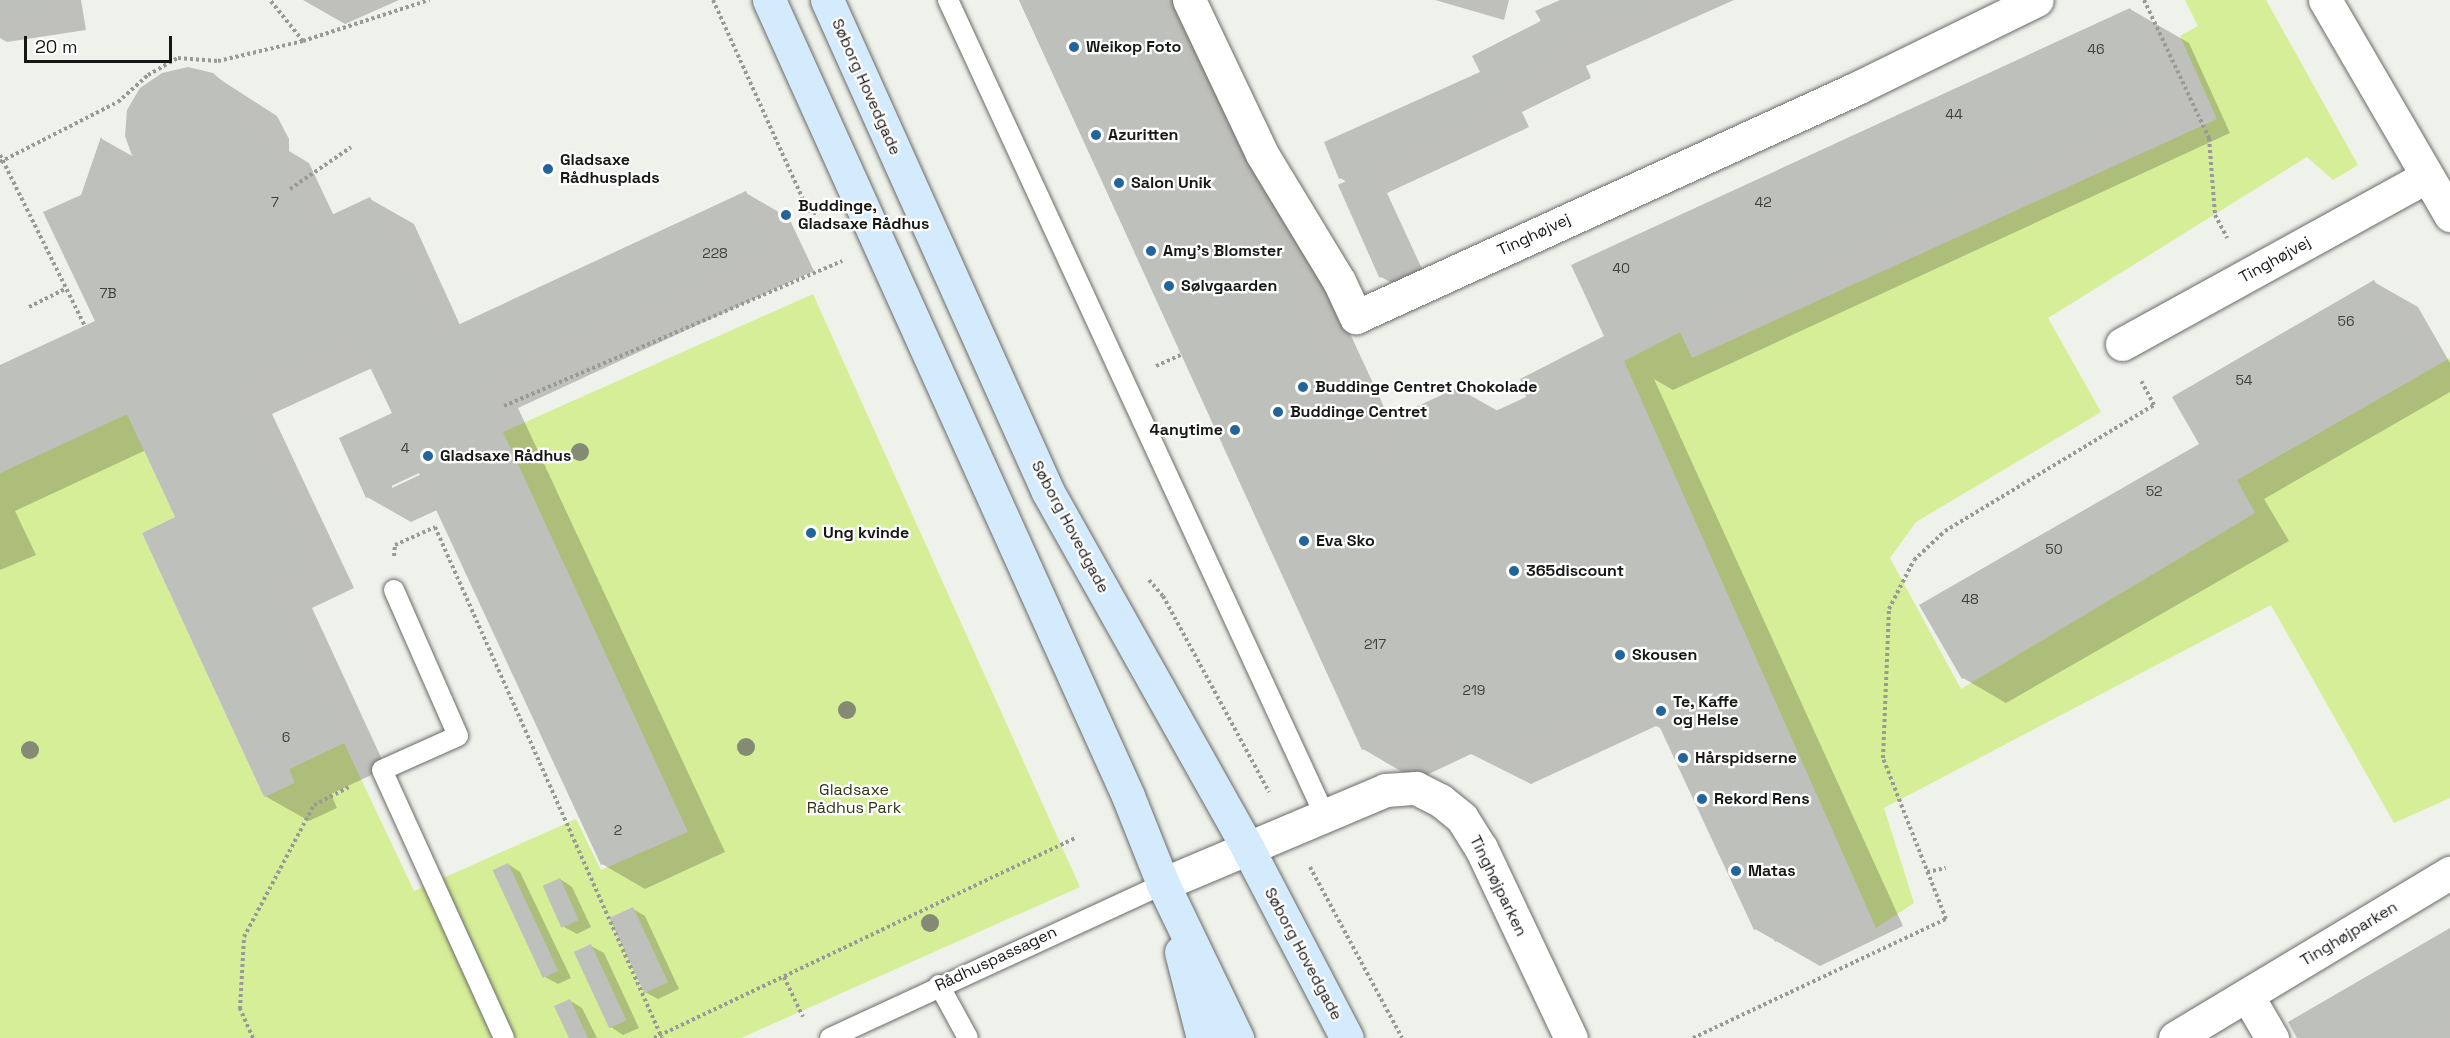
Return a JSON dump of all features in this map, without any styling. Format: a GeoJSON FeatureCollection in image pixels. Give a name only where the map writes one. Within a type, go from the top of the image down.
{"type":"FeatureCollection","features":[{"type":"Feature","properties":{"kind":"street"},"geometry":{"type":"LineString","coordinates":[[769,0],[1128,796],[1163,884],[1231,1024],[1248,1038]]}},
{"type":"Feature","properties":{"kind":"street","name":"Søborg Hovedgade"},"geometry":{"type":"LineString","coordinates":[[827,0],[1048,492],[1248,849],[1347,1038]]}},
{"type":"Feature","properties":{"kind":"street","name":"Tinghøjvej"},"geometry":{"type":"LineString","coordinates":[[1189,0],[1262,154],[1339,281],[1356,317],[1857,88],[2037,0]]}},
{"type":"Feature","properties":{"kind":"street"},"geometry":{"type":"LineString","coordinates":[[2325,0],[2450,215]]}},
{"type":"Feature","properties":{"kind":"street","name":"Tinghøjvej"},"geometry":{"type":"LineString","coordinates":[[2122,344],[2427,176]]}},
{"type":"Feature","properties":{"kind":"street","name":"Tinghøjparken"},"geometry":{"type":"LineString","coordinates":[[1163,884],[1325,816],[1401,787],[1416,788],[1440,800],[1462,818],[1481,848],[1571,1038]]}},
{"type":"Feature","properties":{"kind":"street","name":"Tinghøjparken"},"geometry":{"type":"LineString","coordinates":[[2175,1038],[2450,873]]}},
{"type":"Feature","properties":{"kind":"street"},"geometry":{"type":"LineString","coordinates":[[1163,884],[1203,1038]]}},
{"type":"Feature","properties":{"kind":"street"},"geometry":{"type":"LineString","coordinates":[[2247,995],[2272,1038]]}},
{"type":"Feature","properties":{"kind":"lane"},"geometry":{"type":"LineString","coordinates":[[948,0],[1325,816]]}},
{"type":"Feature","properties":{"kind":"lane"},"geometry":{"type":"LineString","coordinates":[[394,590],[458,736],[382,770],[504,1038]]}},
{"type":"Feature","properties":{"kind":"lane","name":"Rådhuspassagen"},"geometry":{"type":"LineString","coordinates":[[830,1038],[939,985],[1163,884]]}},
{"type":"Feature","properties":{"kind":"lane"},"geometry":{"type":"LineString","coordinates":[[939,985],[968,1038]]}},
{"type":"Feature","properties":{"kind":"path"},"geometry":{"type":"LineString","coordinates":[[270,0],[303,41]]}},
{"type":"Feature","properties":{"kind":"path"},"geometry":{"type":"LineString","coordinates":[[1,161],[118,102],[148,75],[178,58],[218,61],[303,41],[429,0]]}},
{"type":"Feature","properties":{"kind":"path"},"geometry":{"type":"LineString","coordinates":[[2144,0],[2210,138],[2215,215],[2247,276]]}},
{"type":"Feature","properties":{"kind":"path"},"geometry":{"type":"LineString","coordinates":[[290,189],[351,147]]}},
{"type":"Feature","properties":{"kind":"path"},"geometry":{"type":"LineString","coordinates":[[0,155],[85,326]]}},
{"type":"Feature","properties":{"kind":"path"},"geometry":{"type":"LineString","coordinates":[[504,406],[878,245]]}},
{"type":"Feature","properties":{"kind":"path"},"geometry":{"type":"LineString","coordinates":[[29,307],[66,289]]}},
{"type":"Feature","properties":{"kind":"path"},"geometry":{"type":"LineString","coordinates":[[1693,1038],[1946,919],[1883,758],[1889,609],[1914,560],[1945,531],[2154,405],[2122,344]]}},
{"type":"Feature","properties":{"kind":"path"},"geometry":{"type":"LineString","coordinates":[[394,590],[395,545],[435,527],[662,1036]]}},
{"type":"Feature","properties":{"kind":"path"},"geometry":{"type":"LineString","coordinates":[[1163,596],[1402,1038]]}},
{"type":"Feature","properties":{"kind":"path"},"geometry":{"type":"LineString","coordinates":[[253,1038],[240,1009],[244,937],[314,805],[382,770]]}},
{"type":"Feature","properties":{"kind":"path"},"geometry":{"type":"LineString","coordinates":[[654,1038],[1076,838]]}},
{"type":"Feature","properties":{"kind":"path"},"geometry":{"type":"LineString","coordinates":[[1928,872],[1946,868]]}},
{"type":"Feature","properties":{"kind":"path"},"geometry":{"type":"LineString","coordinates":[[784,978],[808,1028]]}},
{"type":"Feature","properties":{"kind":"green space"},"geometry":{"type":"Polygon","coordinates":[[[2185,0],[2266,0],[2358,165],[2333,180],[2307,157],[2048,318],[2101,412],[1916,522],[1890,558],[1961,689],[2255,513],[2237,480],[2450,358],[2450,798],[2394,823],[2271,605],[1884,808],[1914,903],[1876,928],[1624,361],[1680,332],[1692,358],[2217,119],[2180,36],[2198,26],[2185,0]]]}},
{"type":"Feature","properties":{"kind":"green space","name":"Gladsaxe Rådhus Park"},"geometry":{"type":"Polygon","coordinates":[[[813,294],[1080,887],[741,1038],[0,1038],[0,473],[127,414],[175,517],[142,533],[264,797],[289,769],[344,743],[414,891],[576,819],[601,870],[688,832],[503,432],[813,294]]]}},
{"type":"Feature","properties":{"kind":"building"},"geometry":{"type":"Polygon","coordinates":[[[0,0],[49,0],[51,11],[0,18],[0,0]]]}},
{"type":"Feature","properties":{"kind":"building"},"geometry":{"type":"Polygon","coordinates":[[[1019,0],[1158,0],[1373,469],[1399,457],[1381,423],[1459,387],[1476,420],[1526,397],[1520,379],[1604,336],[1571,265],[2130,8],[2172,99],[1613,357],[1860,901],[1775,942],[1767,924],[1754,930],[1655,717],[1646,722],[1632,692],[1487,760],[1416,725],[1362,750],[1019,0]]]}},
{"type":"Feature","properties":{"kind":"building"},"geometry":{"type":"Polygon","coordinates":[[[1560,0],[1654,0],[1552,46],[1556,58],[1488,91],[1495,106],[1339,179],[1324,142],[1480,72],[1472,56],[1541,21],[1535,11],[1560,0]]]}},
{"type":"Feature","properties":{"kind":"building","name":"Gladsaxe Rådhus"},"geometry":{"type":"Polygon","coordinates":[[[188,67],[213,73],[233,90],[246,113],[247,139],[265,136],[308,226],[370,197],[434,336],[746,191],[772,246],[476,383],[683,827],[601,865],[419,473],[366,498],[339,438],[392,413],[353,332],[230,389],[311,563],[269,583],[344,743],[289,769],[295,783],[264,797],[142,533],[175,517],[127,414],[0,473],[0,365],[95,321],[43,212],[81,195],[101,137],[118,164],[134,161],[125,136],[127,110],[140,88],[162,73],[188,67]]]}},
{"type":"Feature","properties":{"kind":"building"},"geometry":{"type":"Polygon","coordinates":[[[1369,171],[1410,264],[1379,278],[1338,185],[1369,171]]]}},
{"type":"Feature","properties":{"kind":"building"},"geometry":{"type":"Polygon","coordinates":[[[2374,280],[2420,360],[2222,474],[2246,515],[1962,679],[1919,605],[2199,444],[2172,397],[2374,280]]]}},
{"type":"Feature","properties":{"kind":"building"},"geometry":{"type":"Polygon","coordinates":[[[508,863],[558,971],[543,978],[493,870],[508,863]]]}},
{"type":"Feature","properties":{"kind":"building"},"geometry":{"type":"Polygon","coordinates":[[[560,878],[579,920],[561,928],[543,886],[560,878]]]}},
{"type":"Feature","properties":{"kind":"building"},"geometry":{"type":"Polygon","coordinates":[[[633,907],[668,982],[645,993],[609,918],[633,907]]]}},
{"type":"Feature","properties":{"kind":"building"},"geometry":{"type":"Polygon","coordinates":[[[2450,928],[2450,1012],[2406,1038],[2297,1038],[2288,1022],[2450,928]]]}},
{"type":"Feature","properties":{"kind":"building"},"geometry":{"type":"Polygon","coordinates":[[[591,944],[626,1020],[609,1028],[574,952],[591,944]]]}},
{"type":"Feature","properties":{"kind":"building"},"geometry":{"type":"Polygon","coordinates":[[[570,999],[588,1038],[569,1038],[554,1006],[570,999]]]}},
{"type":"Feature","properties":{"kind":"place","name":"Weikop Foto"},"geometry":{"type":"Point","coordinates":[1074,47]}},
{"type":"Feature","properties":{"kind":"place","name":"Azuritten"},"geometry":{"type":"Point","coordinates":[1096,135]}},
{"type":"Feature","properties":{"kind":"place","name":"Gladsaxe Rådhusplads"},"geometry":{"type":"Point","coordinates":[548,169]}},
{"type":"Feature","properties":{"kind":"place","name":"Salon Unik"},"geometry":{"type":"Point","coordinates":[1119,183]}},
{"type":"Feature","properties":{"kind":"place","name":"Buddinge, Gladsaxe Rådhus"},"geometry":{"type":"Point","coordinates":[786,215]}},
{"type":"Feature","properties":{"kind":"place","name":"Amy's Blomster"},"geometry":{"type":"Point","coordinates":[1151,251]}},
{"type":"Feature","properties":{"kind":"place","name":"Sølvgaarden"},"geometry":{"type":"Point","coordinates":[1169,286]}},
{"type":"Feature","properties":{"kind":"place","name":"Buddinge Centret Chokolade"},"geometry":{"type":"Point","coordinates":[1303,387]}},
{"type":"Feature","properties":{"kind":"place","name":"Buddinge Centret"},"geometry":{"type":"Point","coordinates":[1278,412]}},
{"type":"Feature","properties":{"kind":"place","name":"4anytime"},"geometry":{"type":"Point","coordinates":[1235,430]}},
{"type":"Feature","properties":{"kind":"place","name":"Gladsaxe Rådhus"},"geometry":{"type":"Point","coordinates":[428,456]}},
{"type":"Feature","properties":{"kind":"place","name":"Ung kvinde"},"geometry":{"type":"Point","coordinates":[811,533]}},
{"type":"Feature","properties":{"kind":"place","name":"Eva Sko"},"geometry":{"type":"Point","coordinates":[1304,541]}},
{"type":"Feature","properties":{"kind":"place","name":"365discount"},"geometry":{"type":"Point","coordinates":[1514,571]}},
{"type":"Feature","properties":{"kind":"place","name":"Skousen"},"geometry":{"type":"Point","coordinates":[1620,655]}},
{"type":"Feature","properties":{"kind":"place","name":"Te, Kaffe og Helse"},"geometry":{"type":"Point","coordinates":[1661,711]}},
{"type":"Feature","properties":{"kind":"place","name":"Hårspidserne"},"geometry":{"type":"Point","coordinates":[1683,758]}},
{"type":"Feature","properties":{"kind":"place","name":"Rekord Rens"},"geometry":{"type":"Point","coordinates":[1702,799]}},
{"type":"Feature","properties":{"kind":"place","name":"Matas"},"geometry":{"type":"Point","coordinates":[1736,871]}}]}
